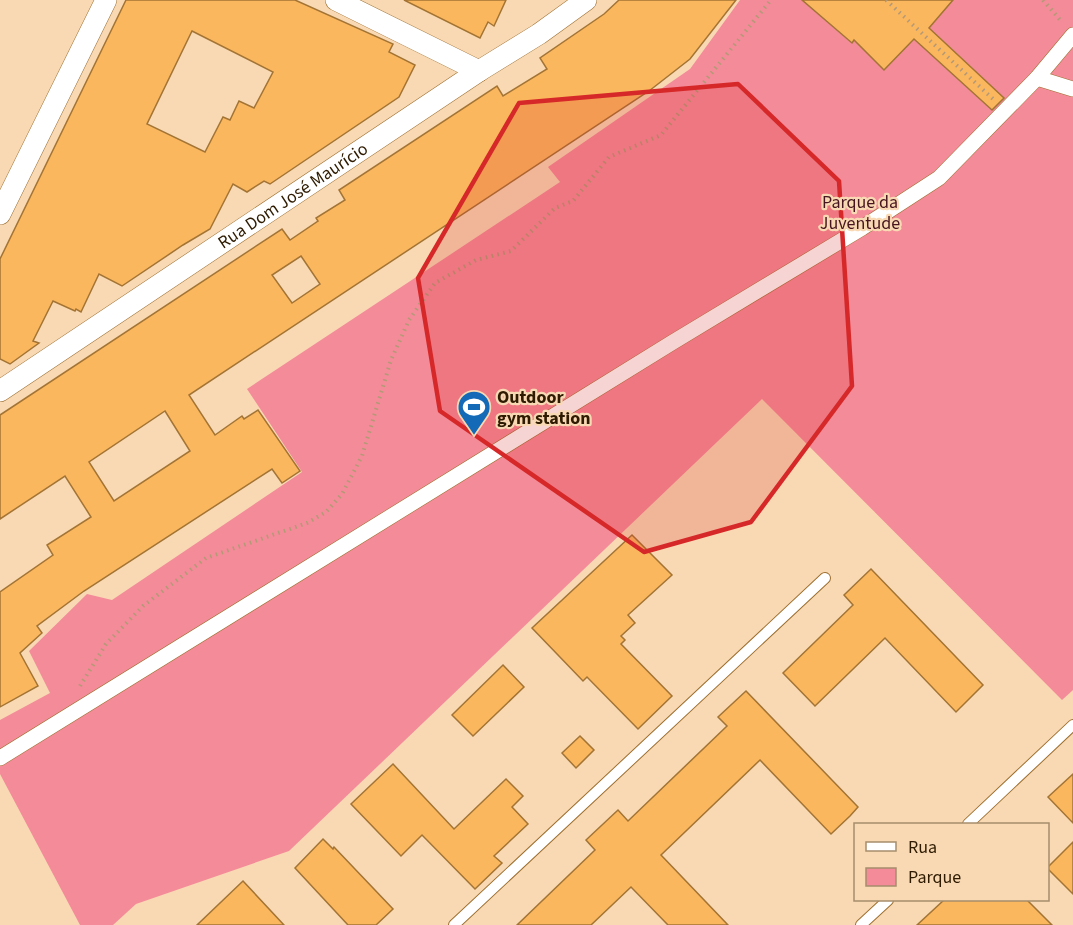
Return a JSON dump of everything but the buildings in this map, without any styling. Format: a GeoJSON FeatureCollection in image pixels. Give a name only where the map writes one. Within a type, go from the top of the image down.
{"type":"FeatureCollection","features":[{"type":"Feature","properties":{"kind":"street"},"geometry":{"type":"LineString","coordinates":[[0,214],[106,0]]}},
{"type":"Feature","properties":{"kind":"street"},"geometry":{"type":"LineString","coordinates":[[336,0],[363,6],[479,71]]}},
{"type":"Feature","properties":{"kind":"street","name":"Rua Dom José Maurício"},"geometry":{"type":"LineString","coordinates":[[0,392],[479,71],[539,34],[586,0]]}},
{"type":"Feature","properties":{"kind":"street"},"geometry":{"type":"LineString","coordinates":[[0,758],[673,342],[862,228],[939,178],[1037,78],[1073,35]]}},
{"type":"Feature","properties":{"kind":"street"},"geometry":{"type":"LineString","coordinates":[[1037,78],[1073,89]]}},
{"type":"Feature","properties":{"kind":"lane"},"geometry":{"type":"LineString","coordinates":[[454,925],[825,578]]}},
{"type":"Feature","properties":{"kind":"lane"},"geometry":{"type":"LineString","coordinates":[[970,823],[1073,725]]}},
{"type":"Feature","properties":{"kind":"lane"},"geometry":{"type":"LineString","coordinates":[[861,925],[887,901]]}},
{"type":"Feature","properties":{"kind":"path"},"geometry":{"type":"LineString","coordinates":[[71,715],[74,695],[106,644],[142,606],[206,558],[307,523],[326,512],[342,494],[362,456],[391,360],[409,320],[435,283],[476,260],[511,251],[555,208],[573,201],[609,157],[661,135],[771,0]]}},
{"type":"Feature","properties":{"kind":"path"},"geometry":{"type":"LineString","coordinates":[[886,0],[1005,110]]}},
{"type":"Feature","properties":{"kind":"path"},"geometry":{"type":"LineString","coordinates":[[1043,0],[1073,35]]}},
{"type":"Feature","properties":{"kind":"highlighted area"},"geometry":{"type":"Polygon","coordinates":[[[738,84],[839,181],[852,386],[751,522],[644,552],[440,411],[418,278],[519,103],[738,84]]]}},
{"type":"Feature","properties":{"kind":"green space","name":"Parque da Juventude"},"geometry":{"type":"Polygon","coordinates":[[[740,0],[1073,0],[1073,690],[1062,700],[762,399],[289,851],[136,904],[113,925],[80,925],[0,774],[0,720],[50,693],[29,651],[87,594],[112,600],[302,472],[247,389],[560,182],[548,167],[690,69],[740,0]]]}},
{"type":"Feature","properties":{"kind":"place","name":"Outdoor gym station"},"geometry":{"type":"Point","coordinates":[474,436]}}]}
